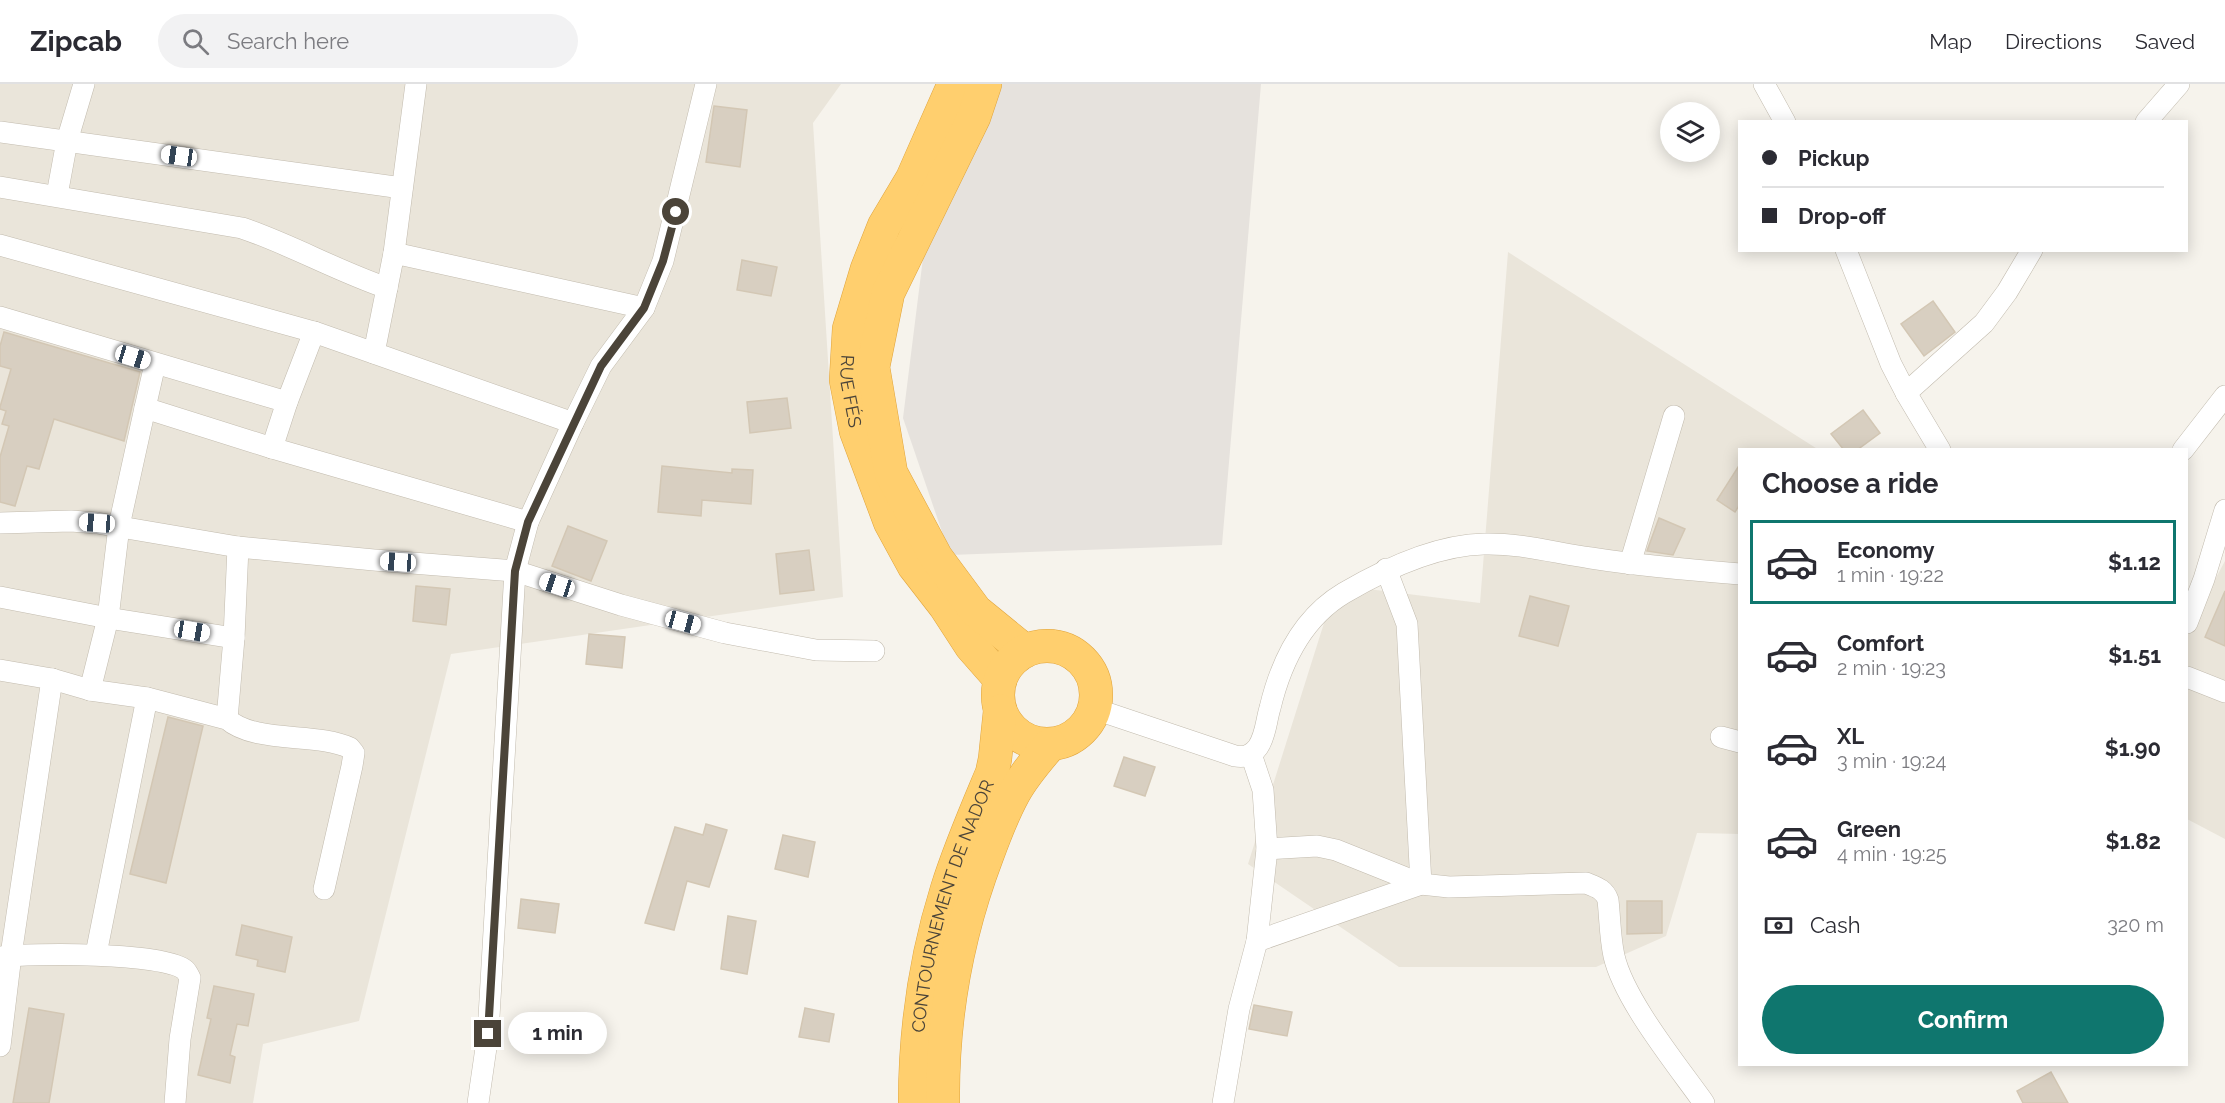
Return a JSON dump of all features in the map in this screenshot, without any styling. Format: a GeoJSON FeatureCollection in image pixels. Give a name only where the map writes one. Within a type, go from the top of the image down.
{"type":"FeatureCollection","features":[{"type":"Feature","properties":{"kind":"highway","name":"RUE FÉS"},"geometry":{"type":"LineString","coordinates":[[954,84],[912,179],[884,226],[867,269],[849,330],[846,380],[856,431],[890,522],[914,566],[945,606],[971,646],[1000,679]]}},
{"type":"Feature","properties":{"kind":"highway","name":"RUE FÉS"},"geometry":{"type":"LineString","coordinates":[[985,84],[974,117],[888,293],[873,368],[891,473],[936,557],[976,611],[1025,651]]}},
{"type":"Feature","properties":{"kind":"highway"},"geometry":{"type":"LineString","coordinates":[[1047,645],[1069,651],[1087,666],[1096,686],[1095,709],[1086,727],[1070,740],[1050,745],[1029,741],[1012,729],[1000,711],[998,695],[1000,679],[1010,661],[1025,651],[1047,645]]}},
{"type":"Feature","properties":{"kind":"highway","name":"CONTOURNEMENT DE NADOR"},"geometry":{"type":"LineString","coordinates":[[915,1103],[915,1060],[925,973],[947,888],[992,773],[1000,711]]}},
{"type":"Feature","properties":{"kind":"highway","name":"CONTOURNEMENT DE NADOR"},"geometry":{"type":"LineString","coordinates":[[943,1103],[942,1062],[952,978],[972,896],[1002,817],[1015,791],[1050,745]]}},
{"type":"Feature","properties":{"kind":"street"},"geometry":{"type":"LineString","coordinates":[[57,195],[67,141],[84,84]]}},
{"type":"Feature","properties":{"kind":"street"},"geometry":{"type":"LineString","coordinates":[[374,353],[394,253],[416,84]]}},
{"type":"Feature","properties":{"kind":"street"},"geometry":{"type":"LineString","coordinates":[[478,1103],[488,1034],[515,571],[528,522],[573,423],[601,366],[644,308],[663,261],[706,84]]}},
{"type":"Feature","properties":{"kind":"street"},"geometry":{"type":"LineString","coordinates":[[1764,84],[1784,120]]}},
{"type":"Feature","properties":{"kind":"street"},"geometry":{"type":"LineString","coordinates":[[2148,120],[2179,84]]}},
{"type":"Feature","properties":{"kind":"street"},"geometry":{"type":"LineString","coordinates":[[0,132],[402,188]]}},
{"type":"Feature","properties":{"kind":"street"},"geometry":{"type":"LineString","coordinates":[[0,187],[242,228],[273,239],[353,277],[387,288]]}},
{"type":"Feature","properties":{"kind":"street"},"geometry":{"type":"LineString","coordinates":[[0,245],[314,332],[573,423]]}},
{"type":"Feature","properties":{"kind":"street"},"geometry":{"type":"LineString","coordinates":[[1847,252],[1891,364],[1939,448]]}},
{"type":"Feature","properties":{"kind":"street"},"geometry":{"type":"LineString","coordinates":[[1906,393],[1984,323],[2007,292],[2031,252]]}},
{"type":"Feature","properties":{"kind":"street"},"geometry":{"type":"LineString","coordinates":[[394,253],[644,308]]}},
{"type":"Feature","properties":{"kind":"street"},"geometry":{"type":"LineString","coordinates":[[0,317],[286,402]]}},
{"type":"Feature","properties":{"kind":"street"},"geometry":{"type":"LineString","coordinates":[[272,448],[286,402],[314,332]]}},
{"type":"Feature","properties":{"kind":"street"},"geometry":{"type":"LineString","coordinates":[[90,690],[108,618],[119,526],[155,364]]}},
{"type":"Feature","properties":{"kind":"street"},"geometry":{"type":"LineString","coordinates":[[2185,448],[2225,396]]}},
{"type":"Feature","properties":{"kind":"street"},"geometry":{"type":"LineString","coordinates":[[145,408],[272,448],[528,522]]}},
{"type":"Feature","properties":{"kind":"street"},"geometry":{"type":"LineString","coordinates":[[1630,564],[1674,416]]}},
{"type":"Feature","properties":{"kind":"street"},"geometry":{"type":"LineString","coordinates":[[2188,620],[2204,579],[2225,510]]}},
{"type":"Feature","properties":{"kind":"street"},"geometry":{"type":"LineString","coordinates":[[0,523],[71,521],[119,526],[238,547],[515,571],[621,605],[725,633],[816,650],[873,651]]}},
{"type":"Feature","properties":{"kind":"street"},"geometry":{"type":"LineString","coordinates":[[1095,709],[1187,740],[1243,755],[1258,747],[1265,731],[1280,674],[1297,640],[1316,614],[1326,604],[1386,569],[1432,554],[1483,544],[1530,546],[1630,564],[1738,574]]}},
{"type":"Feature","properties":{"kind":"street"},"geometry":{"type":"LineString","coordinates":[[227,719],[234,638],[238,547]]}},
{"type":"Feature","properties":{"kind":"street"},"geometry":{"type":"LineString","coordinates":[[1386,569],[1407,624],[1421,884]]}},
{"type":"Feature","properties":{"kind":"street"},"geometry":{"type":"LineString","coordinates":[[0,597],[108,618],[234,638]]}},
{"type":"Feature","properties":{"kind":"street"},"geometry":{"type":"LineString","coordinates":[[0,670],[52,679],[90,690],[147,699],[227,719],[237,726],[256,732],[346,746],[352,749],[354,753],[352,766],[324,889]]}},
{"type":"Feature","properties":{"kind":"street"},"geometry":{"type":"LineString","coordinates":[[2188,677],[2225,692]]}},
{"type":"Feature","properties":{"kind":"street"},"geometry":{"type":"LineString","coordinates":[[0,1046],[6,956],[52,679]]}},
{"type":"Feature","properties":{"kind":"street"},"geometry":{"type":"LineString","coordinates":[[96,954],[147,699]]}},
{"type":"Feature","properties":{"kind":"street"},"geometry":{"type":"LineString","coordinates":[[1223,1103],[1239,1009],[1257,941],[1267,849],[1263,790],[1243,755]]}},
{"type":"Feature","properties":{"kind":"street"},"geometry":{"type":"LineString","coordinates":[[1267,849],[1317,846],[1336,850],[1421,884],[1449,887],[1586,883],[1605,892],[1608,900],[1614,957],[1628,990],[1704,1103]]}},
{"type":"Feature","properties":{"kind":"street"},"geometry":{"type":"LineString","coordinates":[[1257,941],[1421,884]]}},
{"type":"Feature","properties":{"kind":"street"},"geometry":{"type":"LineString","coordinates":[[6,956],[96,954],[170,964],[186,971],[190,978],[180,1039],[175,1103]]}},
{"type":"Feature","properties":{"kind":"shaded area"},"geometry":{"type":"Polygon","coordinates":[[[0,84],[841,84],[813,123],[843,597],[451,654],[359,1021],[263,1044],[253,1103],[0,1103],[0,84]]]}},
{"type":"Feature","properties":{"kind":"shaded area"},"geometry":{"type":"Polygon","coordinates":[[[988,84],[1261,84],[1222,545],[950,555],[903,418],[923,258],[988,84]]]}},
{"type":"Feature","properties":{"kind":"shaded area"},"geometry":{"type":"Polygon","coordinates":[[[1508,252],[1816,448],[1738,448],[1738,834],[1697,833],[1666,936],[1596,967],[1399,967],[1248,864],[1336,585],[1480,603],[1508,252]]]}},
{"type":"Feature","properties":{"kind":"shaded area"},"geometry":{"type":"Polygon","coordinates":[[[2225,561],[2225,839],[2188,820],[2188,629],[2225,561]]]}},
{"type":"Feature","properties":{"kind":"building"},"geometry":{"type":"Polygon","coordinates":[[[714,106],[747,110],[740,167],[706,162],[714,106]]]}},
{"type":"Feature","properties":{"kind":"building"},"geometry":{"type":"Polygon","coordinates":[[[742,260],[777,267],[771,296],[737,290],[742,260]]]}},
{"type":"Feature","properties":{"kind":"building"},"geometry":{"type":"Polygon","coordinates":[[[1933,301],[1955,332],[1924,356],[1901,324],[1933,301]]]}},
{"type":"Feature","properties":{"kind":"building"},"geometry":{"type":"Polygon","coordinates":[[[4,332],[140,372],[124,441],[54,419],[39,469],[27,466],[15,506],[0,502],[0,457],[9,426],[2,424],[6,411],[0,407],[11,369],[0,366],[0,346],[4,332]]]}},
{"type":"Feature","properties":{"kind":"building"},"geometry":{"type":"Polygon","coordinates":[[[787,398],[791,428],[750,433],[747,402],[787,398]]]}},
{"type":"Feature","properties":{"kind":"building"},"geometry":{"type":"Polygon","coordinates":[[[1863,410],[1880,433],[1860,448],[1842,448],[1831,434],[1863,410]]]}},
{"type":"Feature","properties":{"kind":"building"},"geometry":{"type":"Polygon","coordinates":[[[662,466],[732,473],[732,469],[753,470],[751,504],[702,500],[701,516],[658,512],[662,466]]]}},
{"type":"Feature","properties":{"kind":"building"},"geometry":{"type":"Polygon","coordinates":[[[1738,467],[1738,507],[1735,512],[1717,500],[1738,467]]]}},
{"type":"Feature","properties":{"kind":"building"},"geometry":{"type":"Polygon","coordinates":[[[1659,518],[1685,529],[1673,555],[1647,551],[1659,518]]]}},
{"type":"Feature","properties":{"kind":"building"},"geometry":{"type":"Polygon","coordinates":[[[568,526],[607,541],[591,581],[552,566],[568,526]]]}},
{"type":"Feature","properties":{"kind":"building"},"geometry":{"type":"Polygon","coordinates":[[[809,550],[814,590],[780,594],[776,554],[809,550]]]}},
{"type":"Feature","properties":{"kind":"building"},"geometry":{"type":"Polygon","coordinates":[[[416,586],[450,589],[446,625],[413,621],[416,586]]]}},
{"type":"Feature","properties":{"kind":"building"},"geometry":{"type":"Polygon","coordinates":[[[2225,591],[2225,646],[2205,637],[2225,591]]]}},
{"type":"Feature","properties":{"kind":"building"},"geometry":{"type":"Polygon","coordinates":[[[1530,596],[1569,606],[1558,646],[1519,636],[1530,596]]]}},
{"type":"Feature","properties":{"kind":"building"},"geometry":{"type":"Polygon","coordinates":[[[589,634],[625,637],[622,668],[586,664],[589,634]]]}},
{"type":"Feature","properties":{"kind":"building"},"geometry":{"type":"Polygon","coordinates":[[[168,717],[203,726],[166,883],[130,874],[168,717]]]}},
{"type":"Feature","properties":{"kind":"building"},"geometry":{"type":"Polygon","coordinates":[[[1124,757],[1155,767],[1145,796],[1114,786],[1124,757]]]}},
{"type":"Feature","properties":{"kind":"building"},"geometry":{"type":"Polygon","coordinates":[[[706,824],[727,830],[709,887],[687,881],[674,930],[645,923],[675,827],[703,835],[706,824]]]}},
{"type":"Feature","properties":{"kind":"building"},"geometry":{"type":"Polygon","coordinates":[[[783,835],[815,842],[808,877],[775,869],[783,835]]]}},
{"type":"Feature","properties":{"kind":"building"},"geometry":{"type":"Polygon","coordinates":[[[521,899],[559,904],[555,933],[518,928],[521,899]]]}},
{"type":"Feature","properties":{"kind":"building"},"geometry":{"type":"Polygon","coordinates":[[[1627,901],[1662,901],[1662,933],[1627,934],[1627,901]]]}},
{"type":"Feature","properties":{"kind":"building"},"geometry":{"type":"Polygon","coordinates":[[[728,916],[756,921],[747,974],[721,969],[728,916]]]}},
{"type":"Feature","properties":{"kind":"building"},"geometry":{"type":"Polygon","coordinates":[[[242,925],[292,937],[285,972],[257,966],[258,960],[236,955],[242,925]]]}},
{"type":"Feature","properties":{"kind":"building"},"geometry":{"type":"Polygon","coordinates":[[[214,986],[254,994],[248,1026],[237,1024],[230,1055],[235,1057],[230,1083],[198,1075],[211,1019],[207,1018],[214,986]]]}},
{"type":"Feature","properties":{"kind":"building"},"geometry":{"type":"Polygon","coordinates":[[[1254,1005],[1292,1012],[1287,1036],[1249,1029],[1254,1005]]]}},
{"type":"Feature","properties":{"kind":"building"},"geometry":{"type":"Polygon","coordinates":[[[29,1008],[64,1014],[49,1103],[13,1103],[29,1008]]]}},
{"type":"Feature","properties":{"kind":"building"},"geometry":{"type":"Polygon","coordinates":[[[805,1008],[834,1014],[829,1042],[799,1037],[805,1008]]]}},
{"type":"Feature","properties":{"kind":"building"},"geometry":{"type":"Polygon","coordinates":[[[2051,1072],[2068,1103],[2023,1103],[2017,1091],[2051,1072]]]}},
{"type":"Feature","properties":{"kind":"route"},"geometry":{"type":"LineString","coordinates":[[488,1034],[515,571],[528,522],[573,423],[601,366],[644,308],[663,261],[676,212]]}}]}
